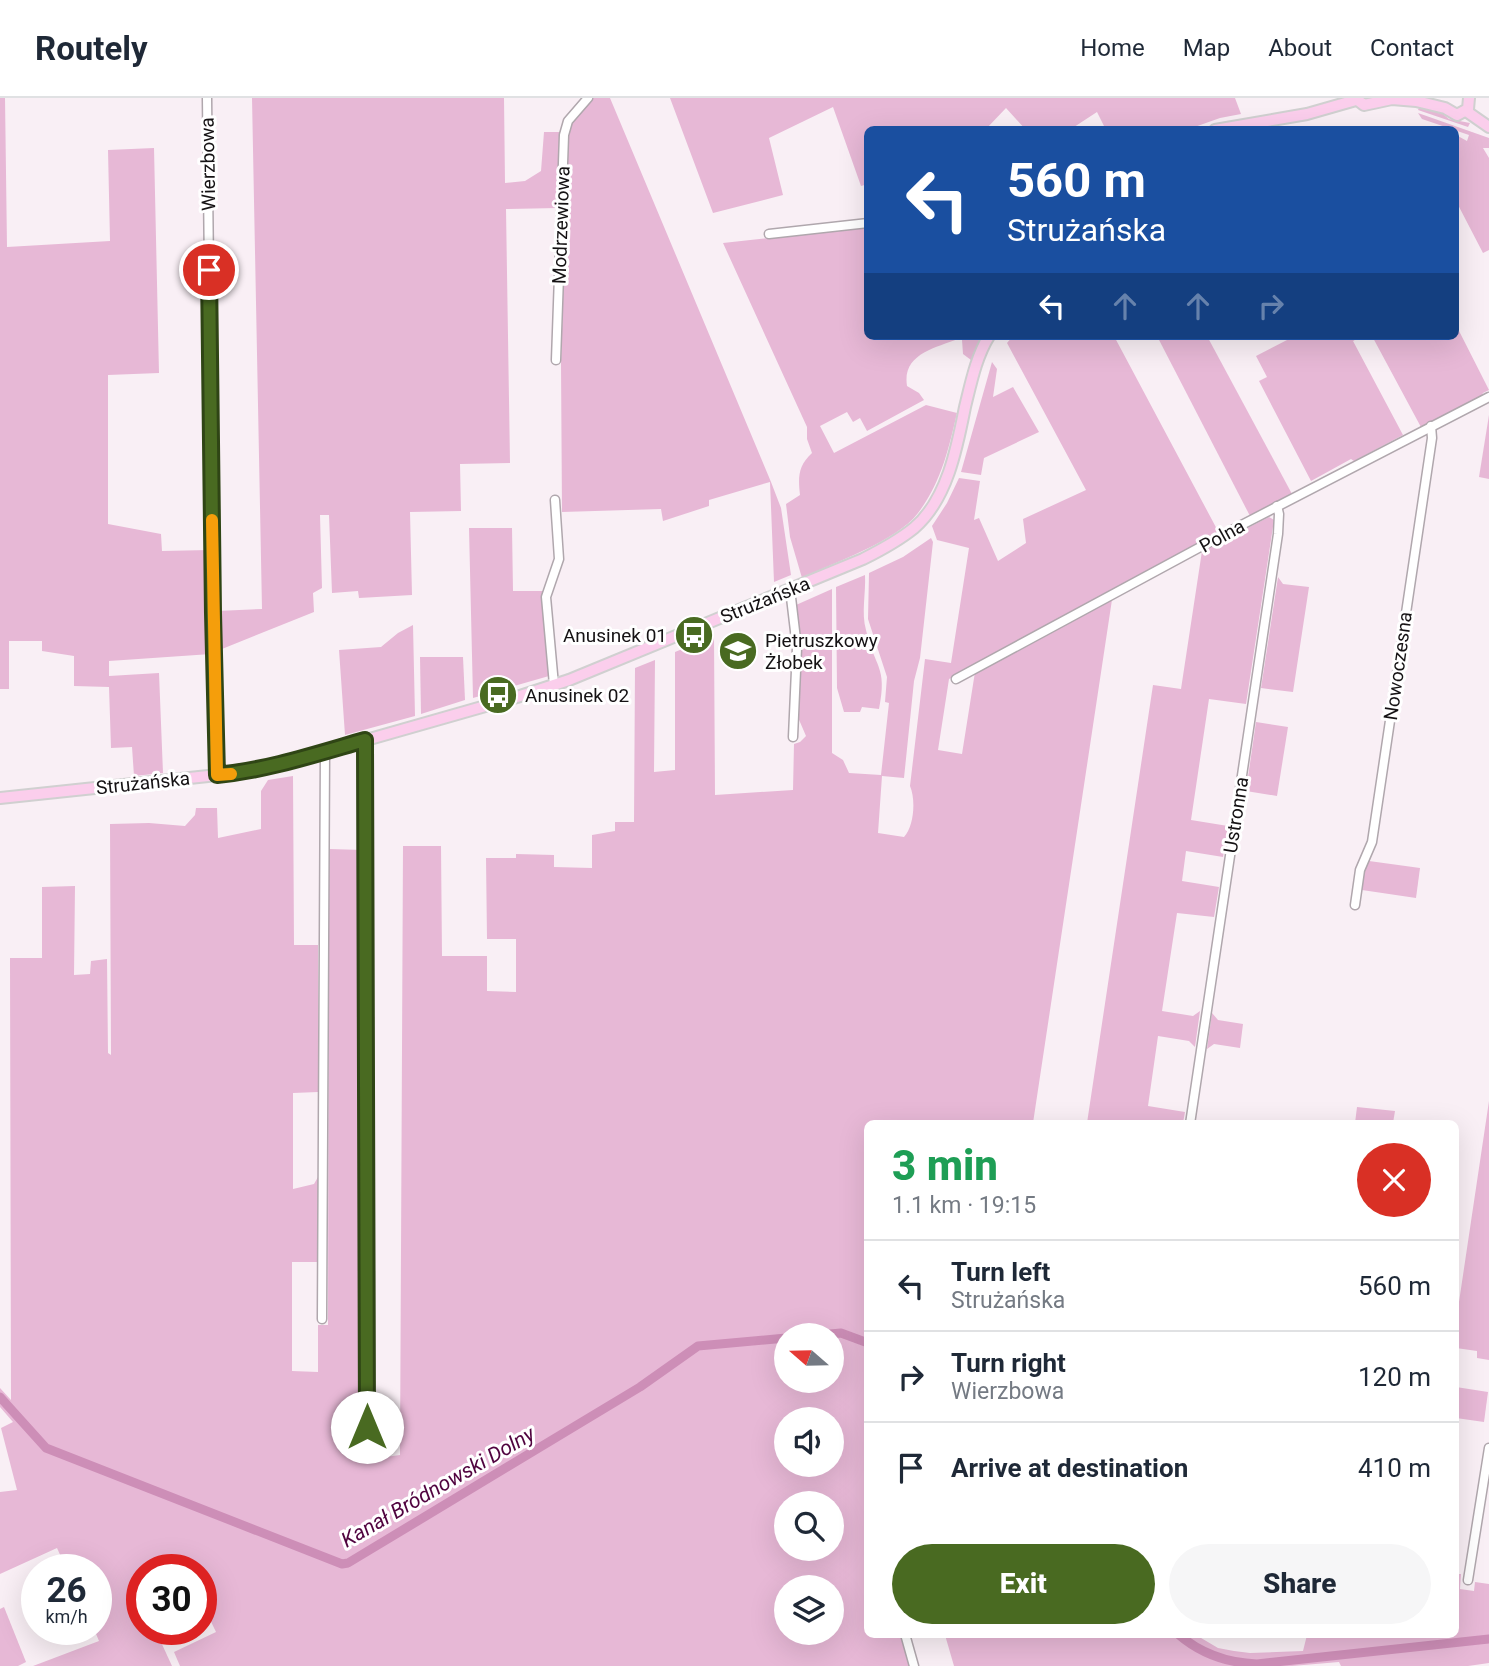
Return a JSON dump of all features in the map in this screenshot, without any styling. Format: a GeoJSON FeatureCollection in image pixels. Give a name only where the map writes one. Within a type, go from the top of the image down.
{"type":"FeatureCollection","features":[{"type":"Feature","properties":{"kind":"main road"},"geometry":{"type":"LineString","coordinates":[[1466,111],[1469,98]]}},
{"type":"Feature","properties":{"kind":"main road"},"geometry":{"type":"LineString","coordinates":[[1238,126],[1307,114],[1356,99],[1364,105],[1377,99],[1445,103],[1457,115],[1466,111]]}},
{"type":"Feature","properties":{"kind":"main road"},"geometry":{"type":"LineString","coordinates":[[1466,111],[1489,127]]}},
{"type":"Feature","properties":{"kind":"main road","name":"Strużańska"},"geometry":{"type":"LineString","coordinates":[[0,798],[246,772],[365,740],[554,685],[863,559],[890,545],[915,527],[944,483],[953,457],[974,368],[987,340]]}},
{"type":"Feature","properties":{"kind":"street","name":"Wierzbowa"},"geometry":{"type":"LineString","coordinates":[[207,98],[217,775]]}},
{"type":"Feature","properties":{"kind":"street","name":"Modrzewiowa"},"geometry":{"type":"LineString","coordinates":[[556,360],[564,135],[568,121],[588,98]]}},
{"type":"Feature","properties":{"kind":"street"},"geometry":{"type":"LineString","coordinates":[[769,234],[864,223]]}},
{"type":"Feature","properties":{"kind":"street","name":"Polna"},"geometry":{"type":"LineString","coordinates":[[956,679],[1277,506],[1489,397]]}},
{"type":"Feature","properties":{"kind":"street","name":"Nowoczesna"},"geometry":{"type":"LineString","coordinates":[[1355,905],[1360,870],[1371,842],[1432,438],[1431,426]]}},
{"type":"Feature","properties":{"kind":"street"},"geometry":{"type":"LineString","coordinates":[[554,685],[546,597],[559,559],[555,500]]}},
{"type":"Feature","properties":{"kind":"street","name":"Ustronna"},"geometry":{"type":"LineString","coordinates":[[1190,1120],[1278,534],[1277,506]]}},
{"type":"Feature","properties":{"kind":"street"},"geometry":{"type":"LineString","coordinates":[[790,589],[797,648],[793,737]]}},
{"type":"Feature","properties":{"kind":"street"},"geometry":{"type":"LineString","coordinates":[[365,740],[367,1427]]}},
{"type":"Feature","properties":{"kind":"street"},"geometry":{"type":"LineString","coordinates":[[322,1319],[325,751]]}},
{"type":"Feature","properties":{"kind":"street"},"geometry":{"type":"LineString","coordinates":[[1468,1580],[1489,1448]]}},
{"type":"Feature","properties":{"kind":"street"},"geometry":{"type":"LineString","coordinates":[[906,1638],[914,1666]]}},
{"type":"Feature","properties":{"kind":"shaded area"},"geometry":{"type":"Polygon","coordinates":[[[0,98],[5,98],[7,247],[110,241],[108,150],[154,148],[159,373],[108,375],[108,524],[161,534],[162,551],[209,550],[211,654],[109,661],[109,676],[159,673],[163,773],[134,776],[132,747],[111,748],[109,687],[74,686],[74,656],[42,651],[42,641],[9,641],[9,689],[0,689],[0,98]]]}},
{"type":"Feature","properties":{"kind":"shaded area"},"geometry":{"type":"Polygon","coordinates":[[[252,98],[504,98],[505,183],[525,181],[541,171],[544,132],[560,132],[558,208],[506,209],[510,463],[460,464],[461,511],[410,512],[412,595],[359,598],[358,591],[332,593],[329,515],[320,515],[322,588],[313,593],[314,612],[217,651],[217,611],[262,609],[252,98]]]}},
{"type":"Feature","properties":{"kind":"shaded area"},"geometry":{"type":"Polygon","coordinates":[[[592,98],[610,98],[781,508],[791,575],[774,582],[770,482],[709,500],[709,506],[663,521],[661,509],[562,512],[561,364],[568,123],[592,98]]]}},
{"type":"Feature","properties":{"kind":"shaded area"},"geometry":{"type":"Polygon","coordinates":[[[670,98],[1235,98],[1241,114],[1197,126],[1104,126],[1097,112],[1076,126],[1022,126],[1006,108],[989,126],[864,126],[864,185],[861,186],[833,107],[769,138],[783,195],[713,213],[670,98]]]}},
{"type":"Feature","properties":{"kind":"shaded area"},"geometry":{"type":"Polygon","coordinates":[[[1420,106],[1439,111],[1449,119],[1470,123],[1468,127],[1418,110],[1420,106]]]}},
{"type":"Feature","properties":{"kind":"shaded area"},"geometry":{"type":"Polygon","coordinates":[[[1418,113],[1455,126],[1443,126],[1422,119],[1418,113]]]}},
{"type":"Feature","properties":{"kind":"shaded area"},"geometry":{"type":"Polygon","coordinates":[[[1459,127],[1489,138],[1489,148],[1483,148],[1489,158],[1489,250],[1483,253],[1459,207],[1459,137],[1467,141],[1469,135],[1459,132],[1459,127]]]}},
{"type":"Feature","properties":{"kind":"shaded area"},"geometry":{"type":"Polygon","coordinates":[[[864,227],[864,340],[955,340],[930,349],[910,366],[907,386],[919,393],[924,400],[867,431],[860,418],[853,422],[847,412],[820,426],[834,453],[926,405],[957,413],[933,490],[918,513],[896,533],[881,542],[802,578],[790,537],[786,504],[800,495],[800,472],[812,453],[807,439],[807,427],[723,243],[864,227]]]}},
{"type":"Feature","properties":{"kind":"shaded area"},"geometry":{"type":"Polygon","coordinates":[[[1459,331],[1489,390],[1422,429],[1374,340],[1459,340],[1459,331]]]}},
{"type":"Feature","properties":{"kind":"shaded area"},"geometry":{"type":"Polygon","coordinates":[[[962,340],[981,340],[971,360],[963,354],[962,340]]]}},
{"type":"Feature","properties":{"kind":"shaded area"},"geometry":{"type":"Polygon","coordinates":[[[1010,340],[1116,340],[1219,533],[949,679],[938,750],[962,754],[975,672],[1113,593],[1033,1120],[864,1120],[864,1638],[902,1638],[911,1666],[180,1666],[174,1652],[189,1645],[217,1645],[217,1554],[126,1554],[126,1645],[162,1645],[172,1666],[33,1666],[88,1645],[112,1645],[112,1554],[60,1554],[57,1548],[44,1554],[21,1554],[21,1564],[0,1574],[0,1492],[17,1490],[1,1428],[13,1422],[0,1407],[0,1388],[11,1400],[10,958],[42,958],[42,887],[75,886],[74,975],[90,974],[91,961],[107,959],[108,1053],[111,1055],[110,824],[185,826],[195,815],[196,808],[217,808],[218,838],[261,829],[261,791],[268,780],[293,776],[294,945],[318,945],[318,1092],[293,1093],[293,1189],[314,1184],[318,1177],[318,1262],[292,1262],[292,1371],[318,1372],[318,1325],[328,1325],[329,849],[363,850],[364,1460],[400,1455],[403,846],[441,846],[442,956],[487,956],[487,991],[516,992],[516,939],[487,939],[486,858],[516,858],[516,854],[554,855],[554,867],[592,868],[592,835],[615,831],[615,822],[634,822],[635,668],[655,660],[654,772],[675,770],[675,652],[714,636],[715,795],[793,790],[794,744],[806,736],[797,715],[799,648],[796,605],[832,589],[832,753],[843,760],[849,773],[881,775],[889,703],[885,702],[887,677],[868,619],[869,573],[903,557],[931,538],[933,542],[920,658],[914,681],[904,778],[882,776],[878,833],[904,837],[913,813],[910,786],[925,659],[951,663],[969,548],[937,540],[932,526],[959,478],[980,481],[974,520],[979,518],[998,561],[1026,543],[1023,519],[1086,490],[1007,343],[1010,340]]]}},
{"type":"Feature","properties":{"kind":"shaded area"},"geometry":{"type":"Polygon","coordinates":[[[1159,340],[1209,340],[1292,494],[1250,516],[1159,340]]]}},
{"type":"Feature","properties":{"kind":"shaded area"},"geometry":{"type":"Polygon","coordinates":[[[1287,340],[1355,340],[1403,435],[1311,481],[1259,381],[1267,377],[1256,356],[1287,340]]]}},
{"type":"Feature","properties":{"kind":"shaded area"},"geometry":{"type":"Polygon","coordinates":[[[992,362],[997,369],[993,397],[1013,387],[1039,432],[984,458],[981,475],[961,472],[992,362]]]}},
{"type":"Feature","properties":{"kind":"shaded area"},"geometry":{"type":"Polygon","coordinates":[[[1489,415],[1489,479],[1479,477],[1489,415]]]}},
{"type":"Feature","properties":{"kind":"shaded area"},"geometry":{"type":"Polygon","coordinates":[[[1269,517],[1274,520],[1246,704],[1209,699],[1191,820],[1228,826],[1223,857],[1186,851],[1182,881],[1219,887],[1214,917],[1177,913],[1162,1011],[1193,1016],[1200,1011],[1195,1047],[1189,1041],[1158,1036],[1148,1106],[1185,1112],[1184,1120],[1087,1120],[1153,685],[1181,689],[1202,551],[1269,517]]]}},
{"type":"Feature","properties":{"kind":"shaded area"},"geometry":{"type":"Polygon","coordinates":[[[469,528],[512,528],[513,591],[545,591],[549,676],[473,698],[469,528]]]}},
{"type":"Feature","properties":{"kind":"shaded area"},"geometry":{"type":"Polygon","coordinates":[[[865,575],[865,623],[882,684],[879,709],[862,707],[860,712],[844,712],[837,688],[836,587],[865,575]]]}},
{"type":"Feature","properties":{"kind":"shaded area"},"geometry":{"type":"Polygon","coordinates":[[[1278,577],[1283,584],[1309,587],[1293,692],[1261,688],[1278,577]]]}},
{"type":"Feature","properties":{"kind":"shaded area"},"geometry":{"type":"Polygon","coordinates":[[[413,625],[415,716],[345,735],[339,650],[381,647],[413,625]]]}},
{"type":"Feature","properties":{"kind":"shaded area"},"geometry":{"type":"Polygon","coordinates":[[[420,657],[463,657],[465,700],[421,714],[420,657]]]}},
{"type":"Feature","properties":{"kind":"shaded area"},"geometry":{"type":"Polygon","coordinates":[[[1256,722],[1288,727],[1277,796],[1246,791],[1256,722]]]}},
{"type":"Feature","properties":{"kind":"shaded area"},"geometry":{"type":"Polygon","coordinates":[[[1369,861],[1420,868],[1416,898],[1362,890],[1365,868],[1369,861]]]}},
{"type":"Feature","properties":{"kind":"shaded area"},"geometry":{"type":"Polygon","coordinates":[[[1212,1013],[1218,1020],[1243,1024],[1240,1048],[1214,1044],[1207,1049],[1212,1013]]]}},
{"type":"Feature","properties":{"kind":"shaded area"},"geometry":{"type":"Polygon","coordinates":[[[1489,1101],[1489,1360],[1477,1358],[1477,1351],[1459,1348],[1459,1302],[1489,1101]]]}},
{"type":"Feature","properties":{"kind":"shaded area"},"geometry":{"type":"Polygon","coordinates":[[[1357,1107],[1395,1111],[1394,1120],[1355,1120],[1357,1107]]]}},
{"type":"Feature","properties":{"kind":"shaded area"},"geometry":{"type":"Polygon","coordinates":[[[1459,1387],[1488,1392],[1484,1422],[1459,1418],[1459,1387]]]}},
{"type":"Feature","properties":{"kind":"shaded area"},"geometry":{"type":"Polygon","coordinates":[[[1459,1574],[1460,1589],[1474,1591],[1475,1582],[1489,1584],[1489,1663],[1468,1666],[1341,1666],[1339,1662],[1292,1666],[954,1666],[946,1638],[1201,1638],[1218,1648],[1250,1653],[1303,1651],[1306,1638],[1459,1638],[1459,1574]]]}},
{"type":"Feature","properties":{"kind":"shaded area"},"geometry":{"type":"Polygon","coordinates":[[[4,1607],[26,1662],[18,1666],[0,1666],[0,1609],[4,1607]]]}},
{"type":"Feature","properties":{"kind":"waterway","name":"Kanał Bródnowski Dolny"},"geometry":{"type":"LineString","coordinates":[[844,1334],[864,1342]]}},
{"type":"Feature","properties":{"kind":"waterway","name":"Kanał Bródnowski Dolny"},"geometry":{"type":"LineString","coordinates":[[0,1397],[46,1448],[342,1564],[348,1563],[640,1387],[698,1346],[774,1339]]}},
{"type":"Feature","properties":{"kind":"waterway","name":"Kanał Bródnowski Dolny"},"geometry":{"type":"LineString","coordinates":[[1184,1638],[1215,1656],[1257,1664],[1489,1639]]}},
{"type":"Feature","properties":{"kind":"slow traffic"},"geometry":{"type":"LineString","coordinates":[[212,520],[217,775],[231,774]]}},
{"type":"Feature","properties":{"kind":"place","name":"Anusinek 01"},"geometry":{"type":"Point","coordinates":[694,635]}},
{"type":"Feature","properties":{"kind":"place","name":"Pietruszkowy Żłobek"},"geometry":{"type":"Point","coordinates":[738,651]}},
{"type":"Feature","properties":{"kind":"place","name":"Anusinek 02"},"geometry":{"type":"Point","coordinates":[498,695]}},
{"type":"Feature","properties":{"kind":"route"},"geometry":{"type":"LineString","coordinates":[[209,270],[217,775],[282,764],[365,740],[367,1427]]}}]}
